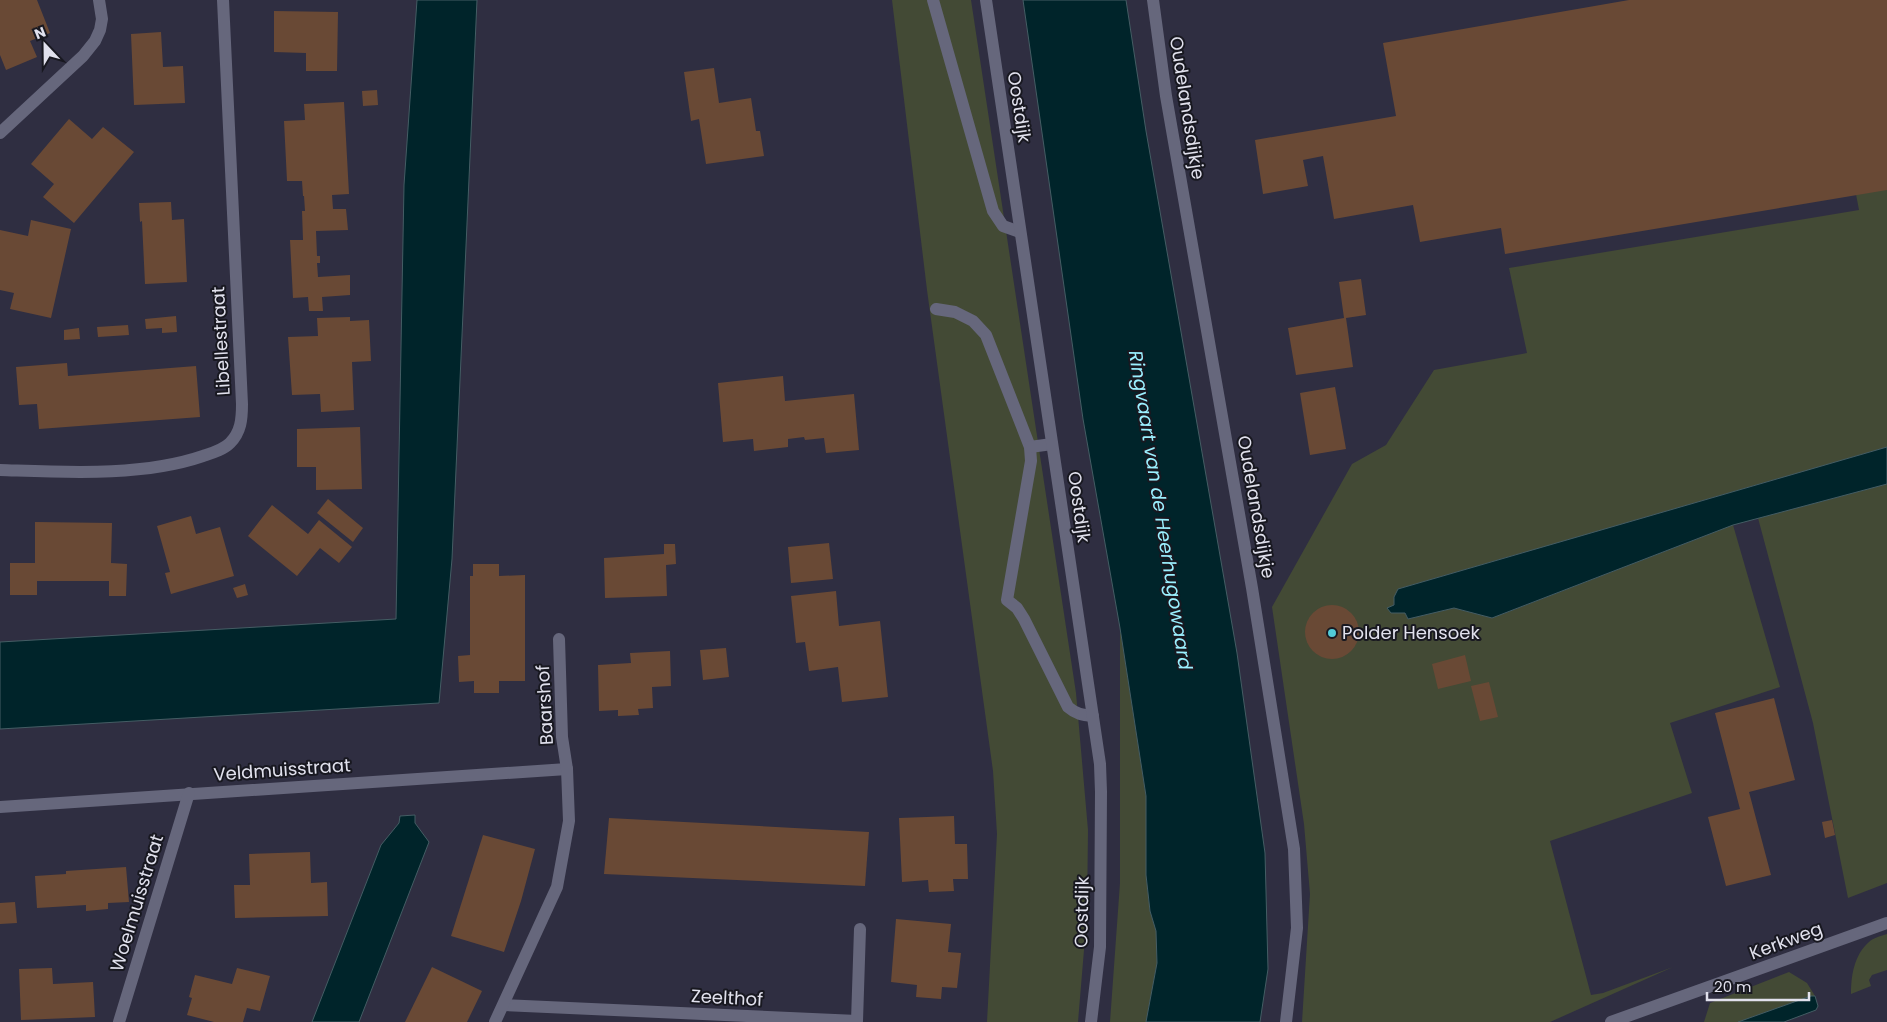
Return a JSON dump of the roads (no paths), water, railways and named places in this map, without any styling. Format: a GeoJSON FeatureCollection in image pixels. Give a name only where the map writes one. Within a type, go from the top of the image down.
{"type":"FeatureCollection","features":[{"type":"Feature","properties":{"kind":"street"},"geometry":{"type":"LineString","coordinates":[[0,133],[83,56],[100,30],[102,19],[99,0]]}},
{"type":"Feature","properties":{"kind":"street","name":"Libellestraat"},"geometry":{"type":"LineString","coordinates":[[0,470],[86,472],[170,465],[217,451],[229,444],[237,435],[240,427],[242,404],[223,0]]}},
{"type":"Feature","properties":{"kind":"street"},"geometry":{"type":"LineString","coordinates":[[933,0],[994,211],[1003,226],[1020,232]]}},
{"type":"Feature","properties":{"kind":"street","name":"Oostdijk"},"geometry":{"type":"LineString","coordinates":[[986,0],[1100,764],[1100,947],[1091,1022]]}},
{"type":"Feature","properties":{"kind":"street","name":"Oudelandsdijkje"},"geometry":{"type":"LineString","coordinates":[[1153,0],[1166,96],[1250,578],[1294,848],[1297,928],[1286,1022]]}},
{"type":"Feature","properties":{"kind":"street"},"geometry":{"type":"LineString","coordinates":[[936,309],[956,312],[973,321],[986,336],[1030,447],[1031,461],[1007,600],[1017,608],[1024,619],[1068,706],[1080,715],[1092,716]]}},
{"type":"Feature","properties":{"kind":"street"},"geometry":{"type":"LineString","coordinates":[[1030,447],[1052,444]]}},
{"type":"Feature","properties":{"kind":"street","name":"Baarshof"},"geometry":{"type":"LineString","coordinates":[[495,1022],[557,888],[570,821],[567,769],[562,737],[559,639]]}},
{"type":"Feature","properties":{"kind":"street","name":"Veldmuisstraat"},"geometry":{"type":"LineString","coordinates":[[0,807],[567,769]]}},
{"type":"Feature","properties":{"kind":"street","name":"Woelmuisstraat"},"geometry":{"type":"LineString","coordinates":[[119,1022],[189,793]]}},
{"type":"Feature","properties":{"kind":"street","name":"Kerkweg"},"geometry":{"type":"LineString","coordinates":[[1611,1022],[1887,924]]}},
{"type":"Feature","properties":{"kind":"street","name":"Zeelthof"},"geometry":{"type":"LineString","coordinates":[[504,1005],[857,1021],[860,929]]}},
{"type":"Feature","properties":{"kind":"water"},"geometry":{"type":"Polygon","coordinates":[[[417,0],[477,0],[452,559],[439,703],[0,729],[0,642],[396,619],[404,185],[417,0]]]}},
{"type":"Feature","properties":{"kind":"water","name":"Ringvaart van de Heerhugowaard"},"geometry":{"type":"Polygon","coordinates":[[[1023,0],[1126,0],[1146,131],[1237,653],[1265,853],[1268,969],[1260,1022],[1146,1022],[1157,963],[1156,931],[1150,911],[1146,875],[1146,796],[1120,628],[1083,419],[1023,0]]]}},
{"type":"Feature","properties":{"kind":"water"},"geometry":{"type":"Polygon","coordinates":[[[1887,447],[1887,484],[1733,525],[1492,618],[1454,608],[1408,619],[1405,613],[1391,613],[1387,608],[1394,605],[1394,597],[1398,589],[1887,447]]]}},
{"type":"Feature","properties":{"kind":"water"},"geometry":{"type":"Polygon","coordinates":[[[415,815],[415,823],[429,842],[359,1022],[312,1022],[381,845],[399,823],[400,816],[415,815]]]}},
{"type":"Feature","properties":{"kind":"water"},"geometry":{"type":"Polygon","coordinates":[[[1815,996],[1818,1006],[1816,1010],[1784,1022],[1738,1022],[1815,996]]]}},
{"type":"Feature","properties":{"kind":"place","name":"Polder Hensoek"},"geometry":{"type":"Point","coordinates":[1332,633]}}]}
